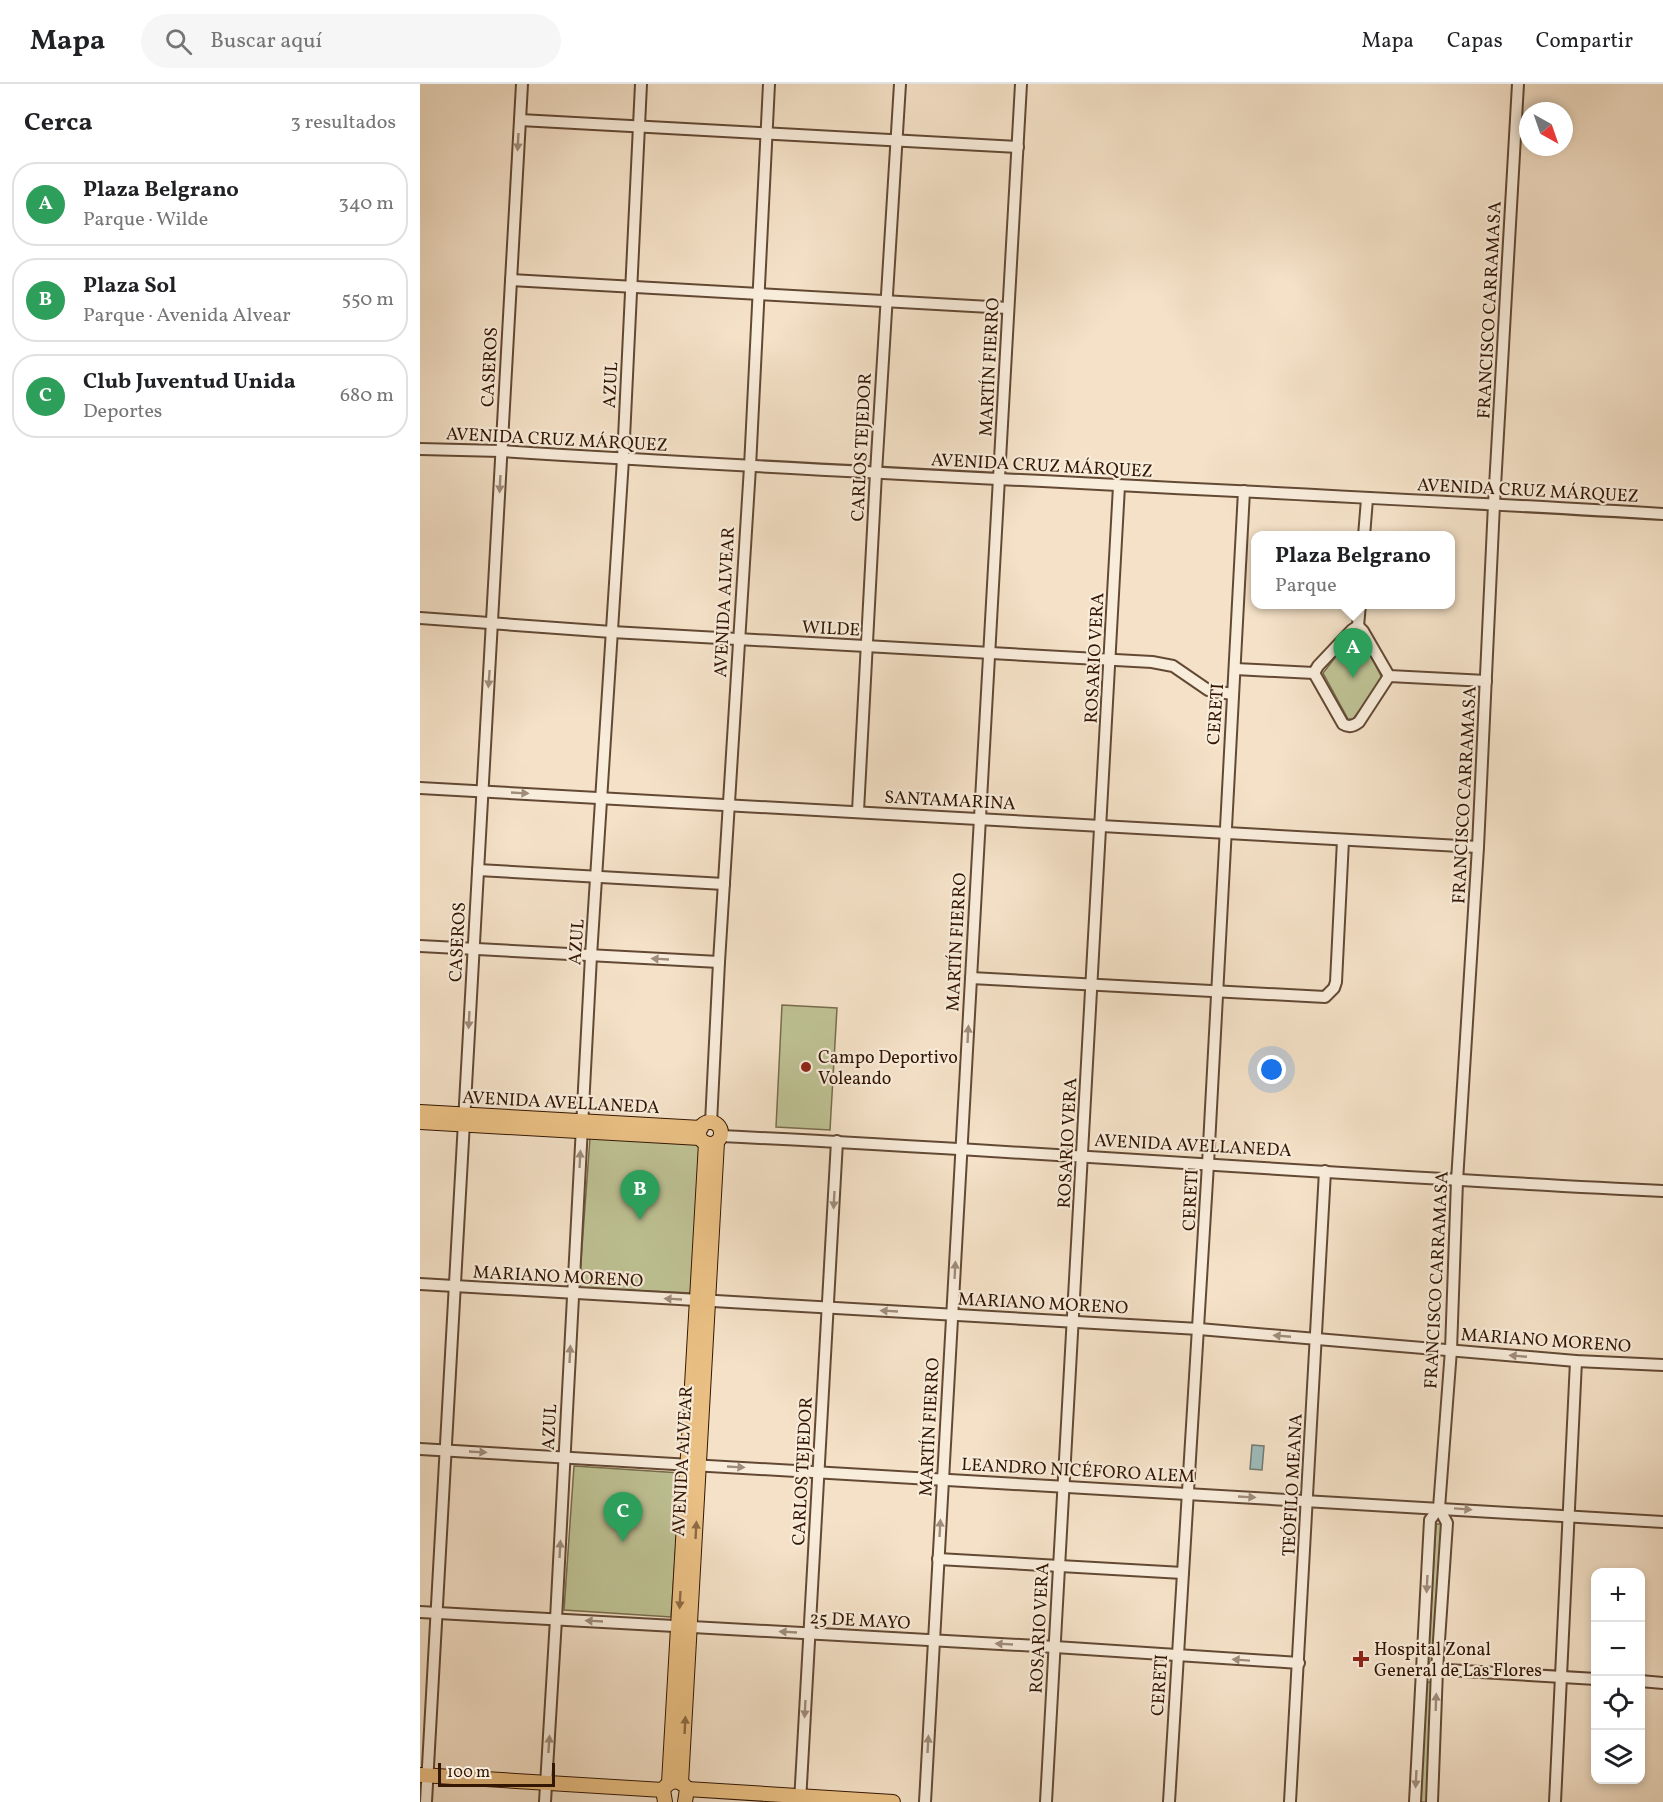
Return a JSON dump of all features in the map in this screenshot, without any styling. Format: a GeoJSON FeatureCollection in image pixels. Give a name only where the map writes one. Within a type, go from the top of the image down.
{"type":"FeatureCollection","features":[{"type":"Feature","properties":{"kind":"main road","name":"AVENIDA AVELLANEDA"},"geometry":{"type":"LineString","coordinates":[[420,1112],[464,1120]]}},
{"type":"Feature","properties":{"kind":"main road","name":"AVENIDA AVELLANEDA"},"geometry":{"type":"LineString","coordinates":[[420,1122],[464,1120],[709,1135]]}},
{"type":"Feature","properties":{"kind":"main road","name":"AVENIDA ALVEAR"},"geometry":{"type":"LineString","coordinates":[[675,1793],[703,1300],[709,1135]]}},
{"type":"Feature","properties":{"kind":"main road"},"geometry":{"type":"LineString","coordinates":[[424,1779],[546,1792],[675,1793],[893,1802]]}},
{"type":"Feature","properties":{"kind":"main road"},"geometry":{"type":"LineString","coordinates":[[675,1793],[743,1802]]}},
{"type":"Feature","properties":{"kind":"street","name":"CASEROS"},"geometry":{"type":"LineString","coordinates":[[426,1802],[424,1779],[436,1612],[522,84]]}},
{"type":"Feature","properties":{"kind":"street","name":"AZUL"},"geometry":{"type":"LineString","coordinates":[[546,1792],[591,956],[623,459],[641,84]]}},
{"type":"Feature","properties":{"kind":"street","name":"AVENIDA ALVEAR"},"geometry":{"type":"LineString","coordinates":[[709,1135],[750,467],[769,84]]}},
{"type":"Feature","properties":{"kind":"street","name":"CARLOS TEJEDOR"},"geometry":{"type":"LineString","coordinates":[[858,811],[900,84]]}},
{"type":"Feature","properties":{"kind":"street","name":"MARTÍN FIERRO"},"geometry":{"type":"LineString","coordinates":[[925,1802],[1021,84]]}},
{"type":"Feature","properties":{"kind":"street","name":"FRANCISCO CARRAMASA"},"geometry":{"type":"LineString","coordinates":[[1432,1802],[1437,1670],[1447,1523],[1439,1508],[1451,1350],[1457,1181],[1478,847],[1494,504],[1518,84]]}},
{"type":"Feature","properties":{"kind":"street"},"geometry":{"type":"LineString","coordinates":[[520,120],[1018,147]]}},
{"type":"Feature","properties":{"kind":"street"},"geometry":{"type":"LineString","coordinates":[[511,280],[1008,308]]}},
{"type":"Feature","properties":{"kind":"street","name":"AVENIDA CRUZ MÁRQUEZ"},"geometry":{"type":"LineString","coordinates":[[420,449],[501,451],[999,481],[1244,491],[1663,514]]}},
{"type":"Feature","properties":{"kind":"street","name":"ROSARIO VERA"},"geometry":{"type":"LineString","coordinates":[[1046,1802],[1102,825],[1119,486]]}},
{"type":"Feature","properties":{"kind":"street","name":"CERETI"},"geometry":{"type":"LineString","coordinates":[[1169,1802],[1208,1164],[1244,491]]}},
{"type":"Feature","properties":{"kind":"street"},"geometry":{"type":"LineString","coordinates":[[1364,531],[1366,499]]}},
{"type":"Feature","properties":{"kind":"street"},"geometry":{"type":"LineString","coordinates":[[1358,626],[1360,609]]}},
{"type":"Feature","properties":{"kind":"street","name":"WILDE"},"geometry":{"type":"LineString","coordinates":[[420,618],[740,640],[1165,663],[1179,669],[1192,681],[1208,690],[1232,694]]}},
{"type":"Feature","properties":{"kind":"street"},"geometry":{"type":"LineString","coordinates":[[1314,673],[1358,626]]}},
{"type":"Feature","properties":{"kind":"street"},"geometry":{"type":"LineString","coordinates":[[1358,626],[1389,676]]}},
{"type":"Feature","properties":{"kind":"street"},"geometry":{"type":"LineString","coordinates":[[1235,669],[1314,673]]}},
{"type":"Feature","properties":{"kind":"street"},"geometry":{"type":"LineString","coordinates":[[1314,673],[1343,724],[1347,726],[1354,726],[1359,722],[1389,676]]}},
{"type":"Feature","properties":{"kind":"street"},"geometry":{"type":"LineString","coordinates":[[1389,676],[1486,681]]}},
{"type":"Feature","properties":{"kind":"street","name":"SANTAMARINA"},"geometry":{"type":"LineString","coordinates":[[420,788],[1478,847]]}},
{"type":"Feature","properties":{"kind":"street"},"geometry":{"type":"LineString","coordinates":[[971,978],[1319,998],[1330,993],[1336,982],[1343,840]]}},
{"type":"Feature","properties":{"kind":"street"},"geometry":{"type":"LineString","coordinates":[[478,870],[724,884]]}},
{"type":"Feature","properties":{"kind":"street"},"geometry":{"type":"LineString","coordinates":[[420,946],[719,962]]}},
{"type":"Feature","properties":{"kind":"street","name":"AVENIDA AVELLANEDA"},"geometry":{"type":"LineString","coordinates":[[709,1135],[837,1141],[1457,1181],[1663,1191]]}},
{"type":"Feature","properties":{"kind":"street","name":"CARLOS TEJEDOR"},"geometry":{"type":"LineString","coordinates":[[800,1799],[837,1141]]}},
{"type":"Feature","properties":{"kind":"street","name":"TEÓFILO MEANA"},"geometry":{"type":"LineString","coordinates":[[1290,1802],[1317,1339],[1324,1171]]}},
{"type":"Feature","properties":{"kind":"street","name":"MARIANO MORENO"},"geometry":{"type":"LineString","coordinates":[[420,1284],[1198,1329],[1576,1361],[1663,1365]]}},
{"type":"Feature","properties":{"kind":"street"},"geometry":{"type":"LineString","coordinates":[[1555,1802],[1576,1361]]}},
{"type":"Feature","properties":{"kind":"street","name":"LEANDRO NICÉFORO ALEM"},"geometry":{"type":"LineString","coordinates":[[420,1449],[1663,1522]]}},
{"type":"Feature","properties":{"kind":"street","name":"FRANCISCO CARRAMASA"},"geometry":{"type":"LineString","coordinates":[[1415,1802],[1430,1520],[1439,1508]]}},
{"type":"Feature","properties":{"kind":"street"},"geometry":{"type":"LineString","coordinates":[[938,1559],[1183,1573]]}},
{"type":"Feature","properties":{"kind":"street","name":"25 DE MAYO"},"geometry":{"type":"LineString","coordinates":[[420,1611],[1299,1663]]}},
{"type":"Feature","properties":{"kind":"street"},"geometry":{"type":"LineString","coordinates":[[1423,1669],[1591,1679]]}},
{"type":"Feature","properties":{"kind":"street"},"geometry":{"type":"LineString","coordinates":[[1645,1681],[1663,1683]]}},
{"type":"Feature","properties":{"kind":"green space"},"geometry":{"type":"Polygon","coordinates":[[[1360,635],[1381,676],[1381,681],[1353,719],[1348,719],[1323,673],[1352,636],[1360,635]]]}},
{"type":"Feature","properties":{"kind":"green space","name":"Campo Deportivo Voleando"},"geometry":{"type":"Polygon","coordinates":[[[782,1005],[837,1008],[830,1130],[776,1127],[782,1005]]]}},
{"type":"Feature","properties":{"kind":"green space"},"geometry":{"type":"Polygon","coordinates":[[[590,1138],[696,1143],[702,1153],[692,1293],[579,1288],[590,1138]]]}},
{"type":"Feature","properties":{"kind":"green space"},"geometry":{"type":"Polygon","coordinates":[[[574,1466],[681,1473],[671,1617],[564,1610],[574,1466]]]}},
{"type":"Feature","properties":{"kind":"green space"},"geometry":{"type":"Polygon","coordinates":[[[1436,1524],[1444,1524],[1436,1662],[1428,1662],[1436,1524]]]}},
{"type":"Feature","properties":{"kind":"green space"},"geometry":{"type":"Polygon","coordinates":[[[1427,1682],[1435,1683],[1428,1802],[1420,1802],[1427,1682]]]}},
{"type":"Feature","properties":{"kind":"water"},"geometry":{"type":"Polygon","coordinates":[[[1252,1445],[1264,1446],[1262,1470],[1250,1469],[1252,1445]]]}},
{"type":"Feature","properties":{"kind":"place","name":"Plaza Belgrano"},"geometry":{"type":"Point","coordinates":[1353,678]}},
{"type":"Feature","properties":{"kind":"place","name":"Campo Deportivo Voleando"},"geometry":{"type":"Point","coordinates":[806,1067]}},
{"type":"Feature","properties":{"kind":"place","name":"Plaza Sol"},"geometry":{"type":"Point","coordinates":[640,1220]}},
{"type":"Feature","properties":{"kind":"place","name":"Club Juventud Unida"},"geometry":{"type":"Point","coordinates":[623,1542]}},
{"type":"Feature","properties":{"kind":"place","name":"Hospital Zonal General de Las Flores"},"geometry":{"type":"Point","coordinates":[1361,1659]}}]}
